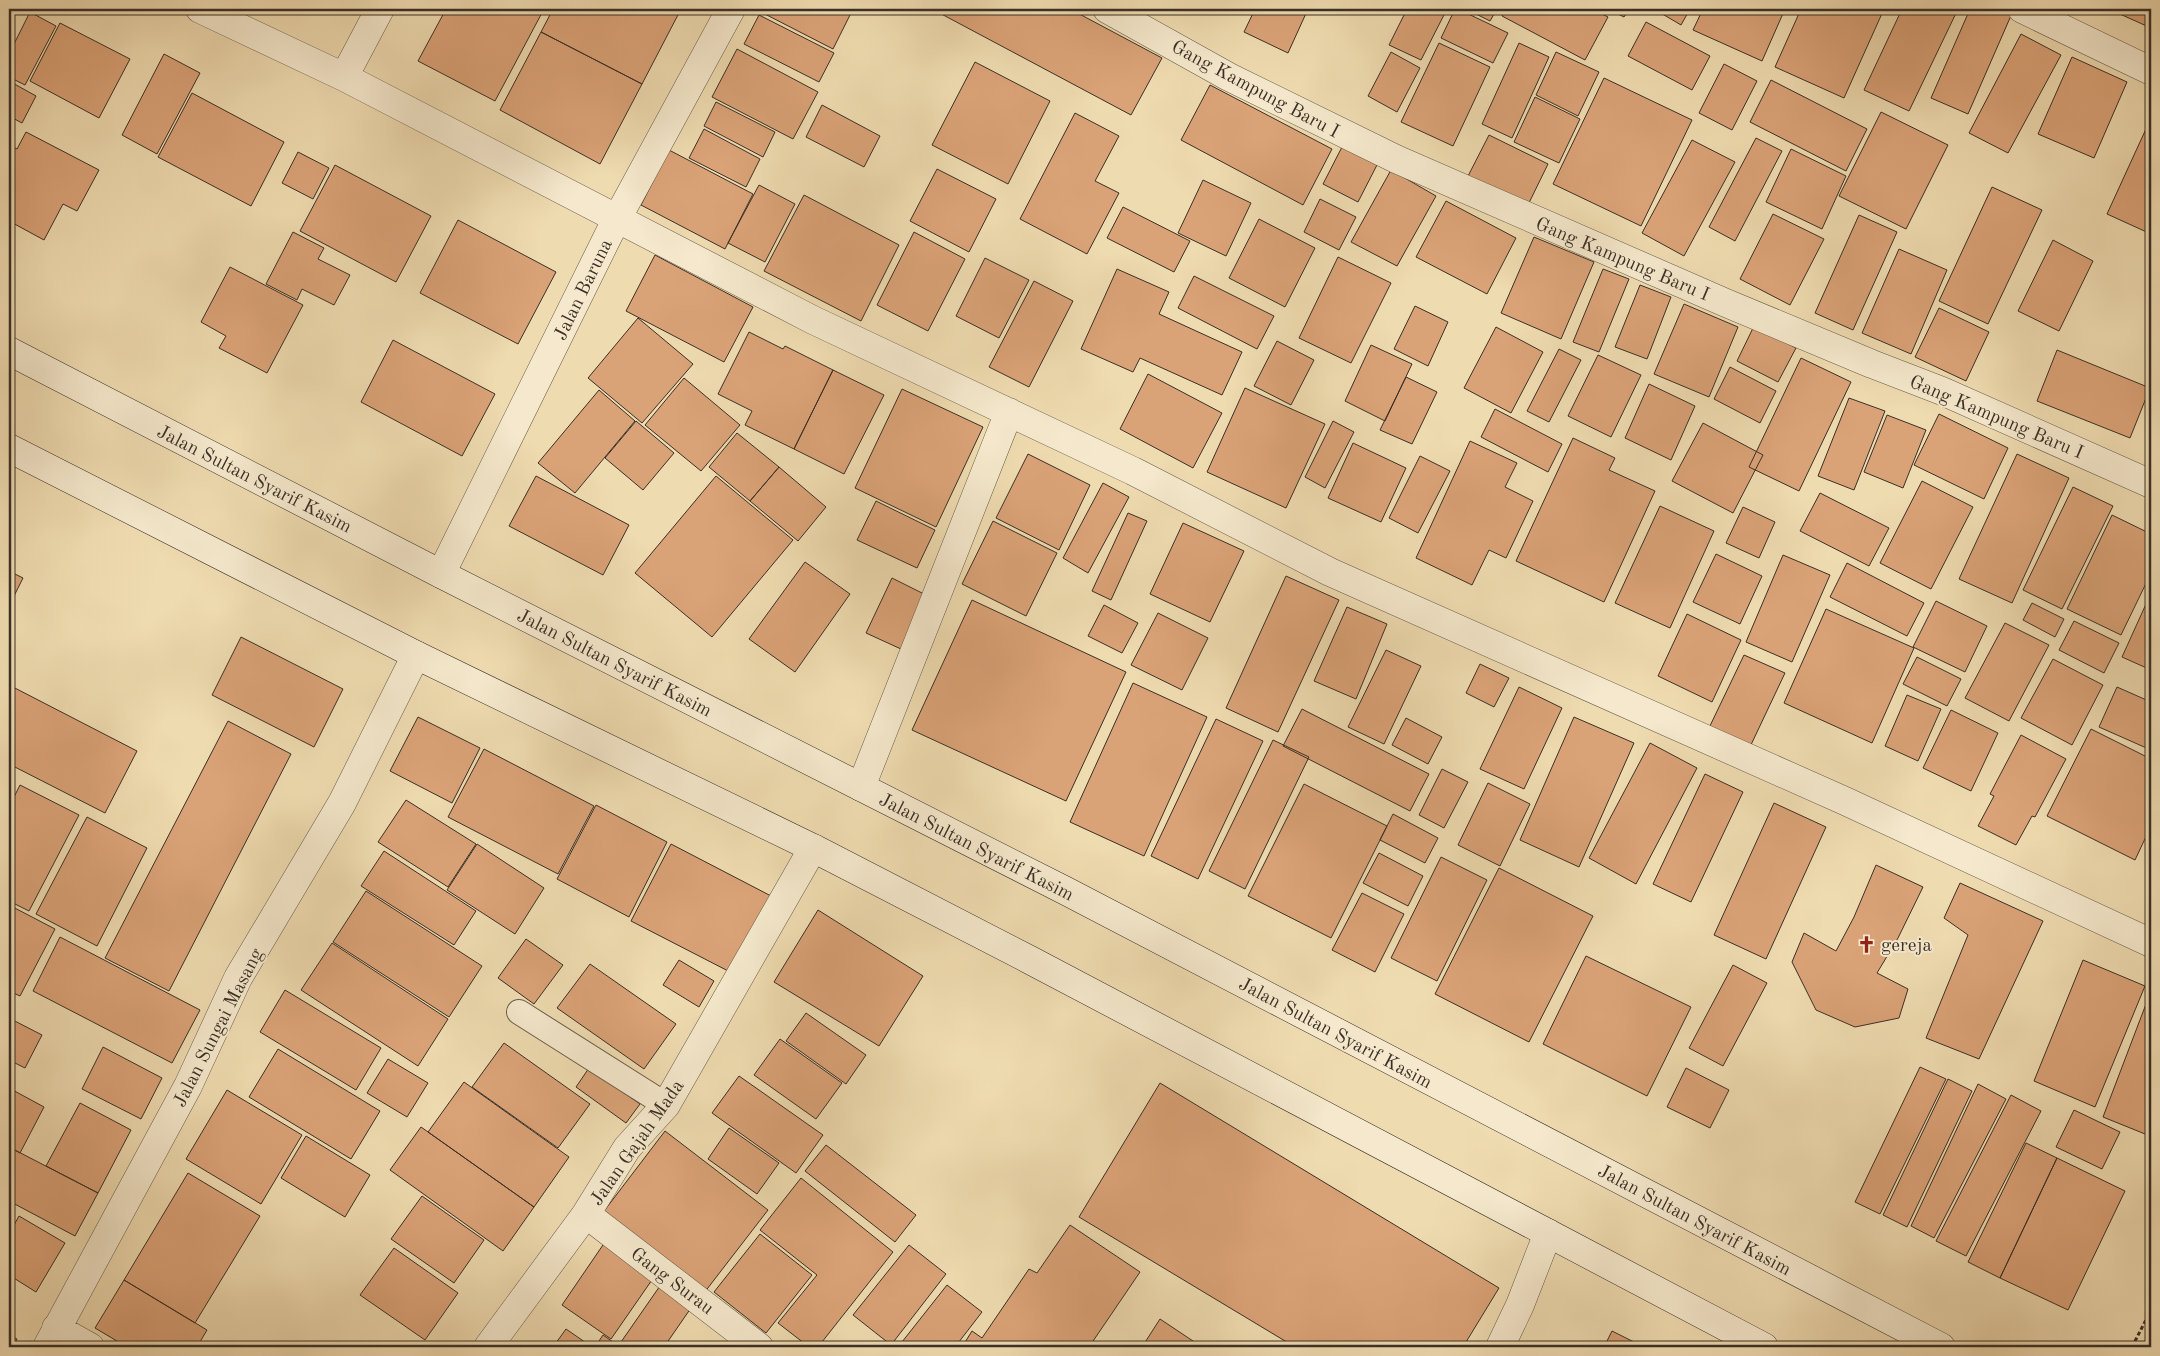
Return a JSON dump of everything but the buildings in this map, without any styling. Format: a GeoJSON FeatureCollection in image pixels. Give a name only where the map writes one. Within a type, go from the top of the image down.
{"type":"FeatureCollection","features":[{"type":"Feature","properties":{"kind":"street"},"geometry":{"type":"LineString","coordinates":[[200,9],[344,77],[813,320],[1133,472],[1330,572],[1845,801],[2151,943]]}},
{"type":"Feature","properties":{"kind":"street"},"geometry":{"type":"LineString","coordinates":[[344,77],[380,9]]}},
{"type":"Feature","properties":{"kind":"street","name":"Jalan Baruna"},"geometry":{"type":"LineString","coordinates":[[440,574],[618,219],[731,9]]}},
{"type":"Feature","properties":{"kind":"street","name":"Gang Kampung Baru I"},"geometry":{"type":"LineString","coordinates":[[1107,9],[1229,76],[1404,163],[1726,303],[1942,391],[2151,484]]}},
{"type":"Feature","properties":{"kind":"street"},"geometry":{"type":"LineString","coordinates":[[2022,9],[2151,71]]}},
{"type":"Feature","properties":{"kind":"street","name":"Jalan Sultan Syarif Kasim"},"geometry":{"type":"LineString","coordinates":[[9,351],[440,574],[1084,900],[1941,1347]]}},
{"type":"Feature","properties":{"kind":"street"},"geometry":{"type":"LineString","coordinates":[[861,787],[1009,412]]}},
{"type":"Feature","properties":{"kind":"street"},"geometry":{"type":"LineString","coordinates":[[9,448],[416,655],[813,848],[1038,964],[1764,1347]]}},
{"type":"Feature","properties":{"kind":"street","name":"Jalan Sungai Masang"},"geometry":{"type":"LineString","coordinates":[[52,1338],[188,1086],[238,978],[342,803],[416,655]]}},
{"type":"Feature","properties":{"kind":"street","name":"Jalan Gajah Mada"},"geometry":{"type":"LineString","coordinates":[[488,1347],[586,1214],[627,1148],[666,1105],[813,848]]}},
{"type":"Feature","properties":{"kind":"street","name":"Gang Surau"},"geometry":{"type":"LineString","coordinates":[[586,1214],[758,1347]]}},
{"type":"Feature","properties":{"kind":"street"},"geometry":{"type":"LineString","coordinates":[[1500,1347],[1520,1305],[1548,1233]]}},
{"type":"Feature","properties":{"kind":"street"},"geometry":{"type":"LineString","coordinates":[[52,1338],[90,1347]]}},
{"type":"Feature","properties":{"kind":"lane"},"geometry":{"type":"LineString","coordinates":[[519,1012],[666,1105]]}},
{"type":"Feature","properties":{"kind":"path"},"geometry":{"type":"LineString","coordinates":[[2132,1347],[2151,1310]]}},
{"type":"Feature","properties":{"kind":"place","name":"gereja"},"geometry":{"type":"Point","coordinates":[1867,944]}}]}
